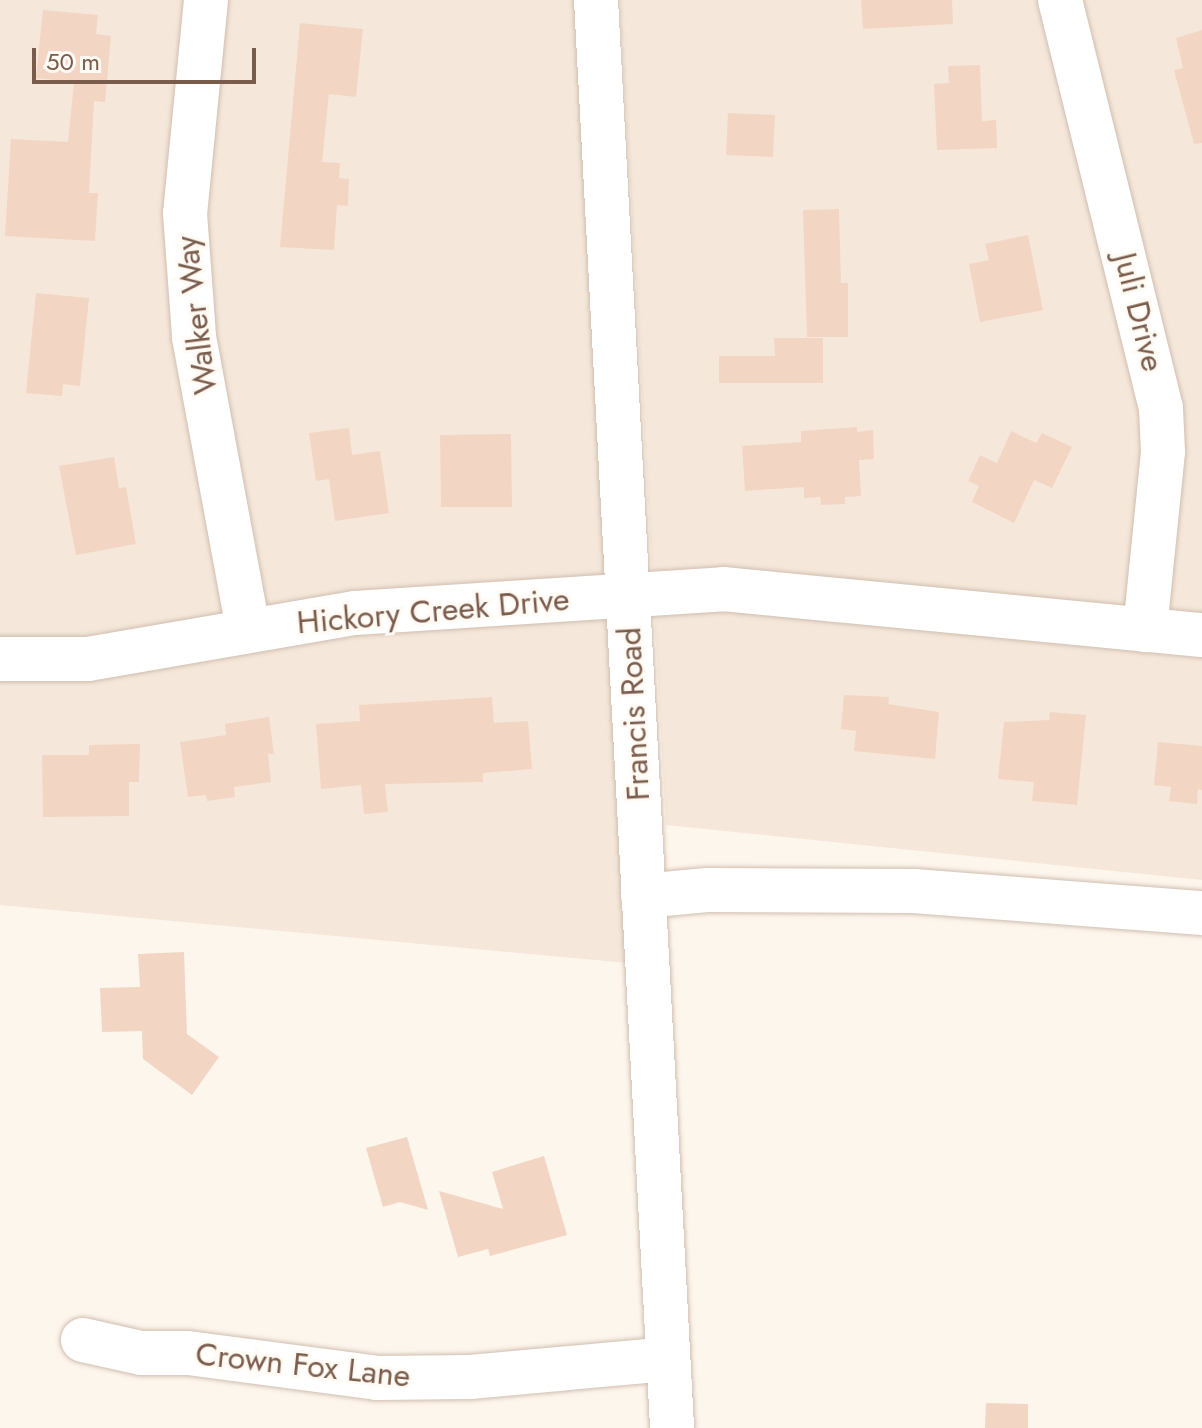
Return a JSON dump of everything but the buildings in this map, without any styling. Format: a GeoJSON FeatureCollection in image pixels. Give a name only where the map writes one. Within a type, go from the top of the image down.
{"type":"FeatureCollection","features":[{"type":"Feature","properties":{"kind":"street","name":"Walker Way"},"geometry":{"type":"LineString","coordinates":[[206,0],[185,213],[194,337],[248,628]]}},
{"type":"Feature","properties":{"kind":"street","name":"Francis Road"},"geometry":{"type":"LineString","coordinates":[[596,0],[672,1428]]}},
{"type":"Feature","properties":{"kind":"street","name":"Juli Drive"},"geometry":{"type":"LineString","coordinates":[[1060,0],[1161,408],[1163,452],[1145,630]]}},
{"type":"Feature","properties":{"kind":"street","name":"Hickory Creek Drive"},"geometry":{"type":"LineString","coordinates":[[0,659],[88,659],[248,628],[355,613],[628,592],[723,589],[1202,635]]}},
{"type":"Feature","properties":{"kind":"street"},"geometry":{"type":"LineString","coordinates":[[643,896],[707,890],[914,891],[1202,913]]}},
{"type":"Feature","properties":{"kind":"street","name":"Crown Fox Lane"},"geometry":{"type":"LineString","coordinates":[[83,1340],[141,1353],[188,1353],[377,1378],[470,1377],[667,1359]]}},
{"type":"Feature","properties":{"kind":"shaded area"},"geometry":{"type":"Polygon","coordinates":[[[0,0],[589,0],[638,964],[0,905],[0,0]]]}},
{"type":"Feature","properties":{"kind":"shaded area"},"geometry":{"type":"Polygon","coordinates":[[[620,0],[1202,0],[1202,880],[666,825],[620,0]]]}}]}
